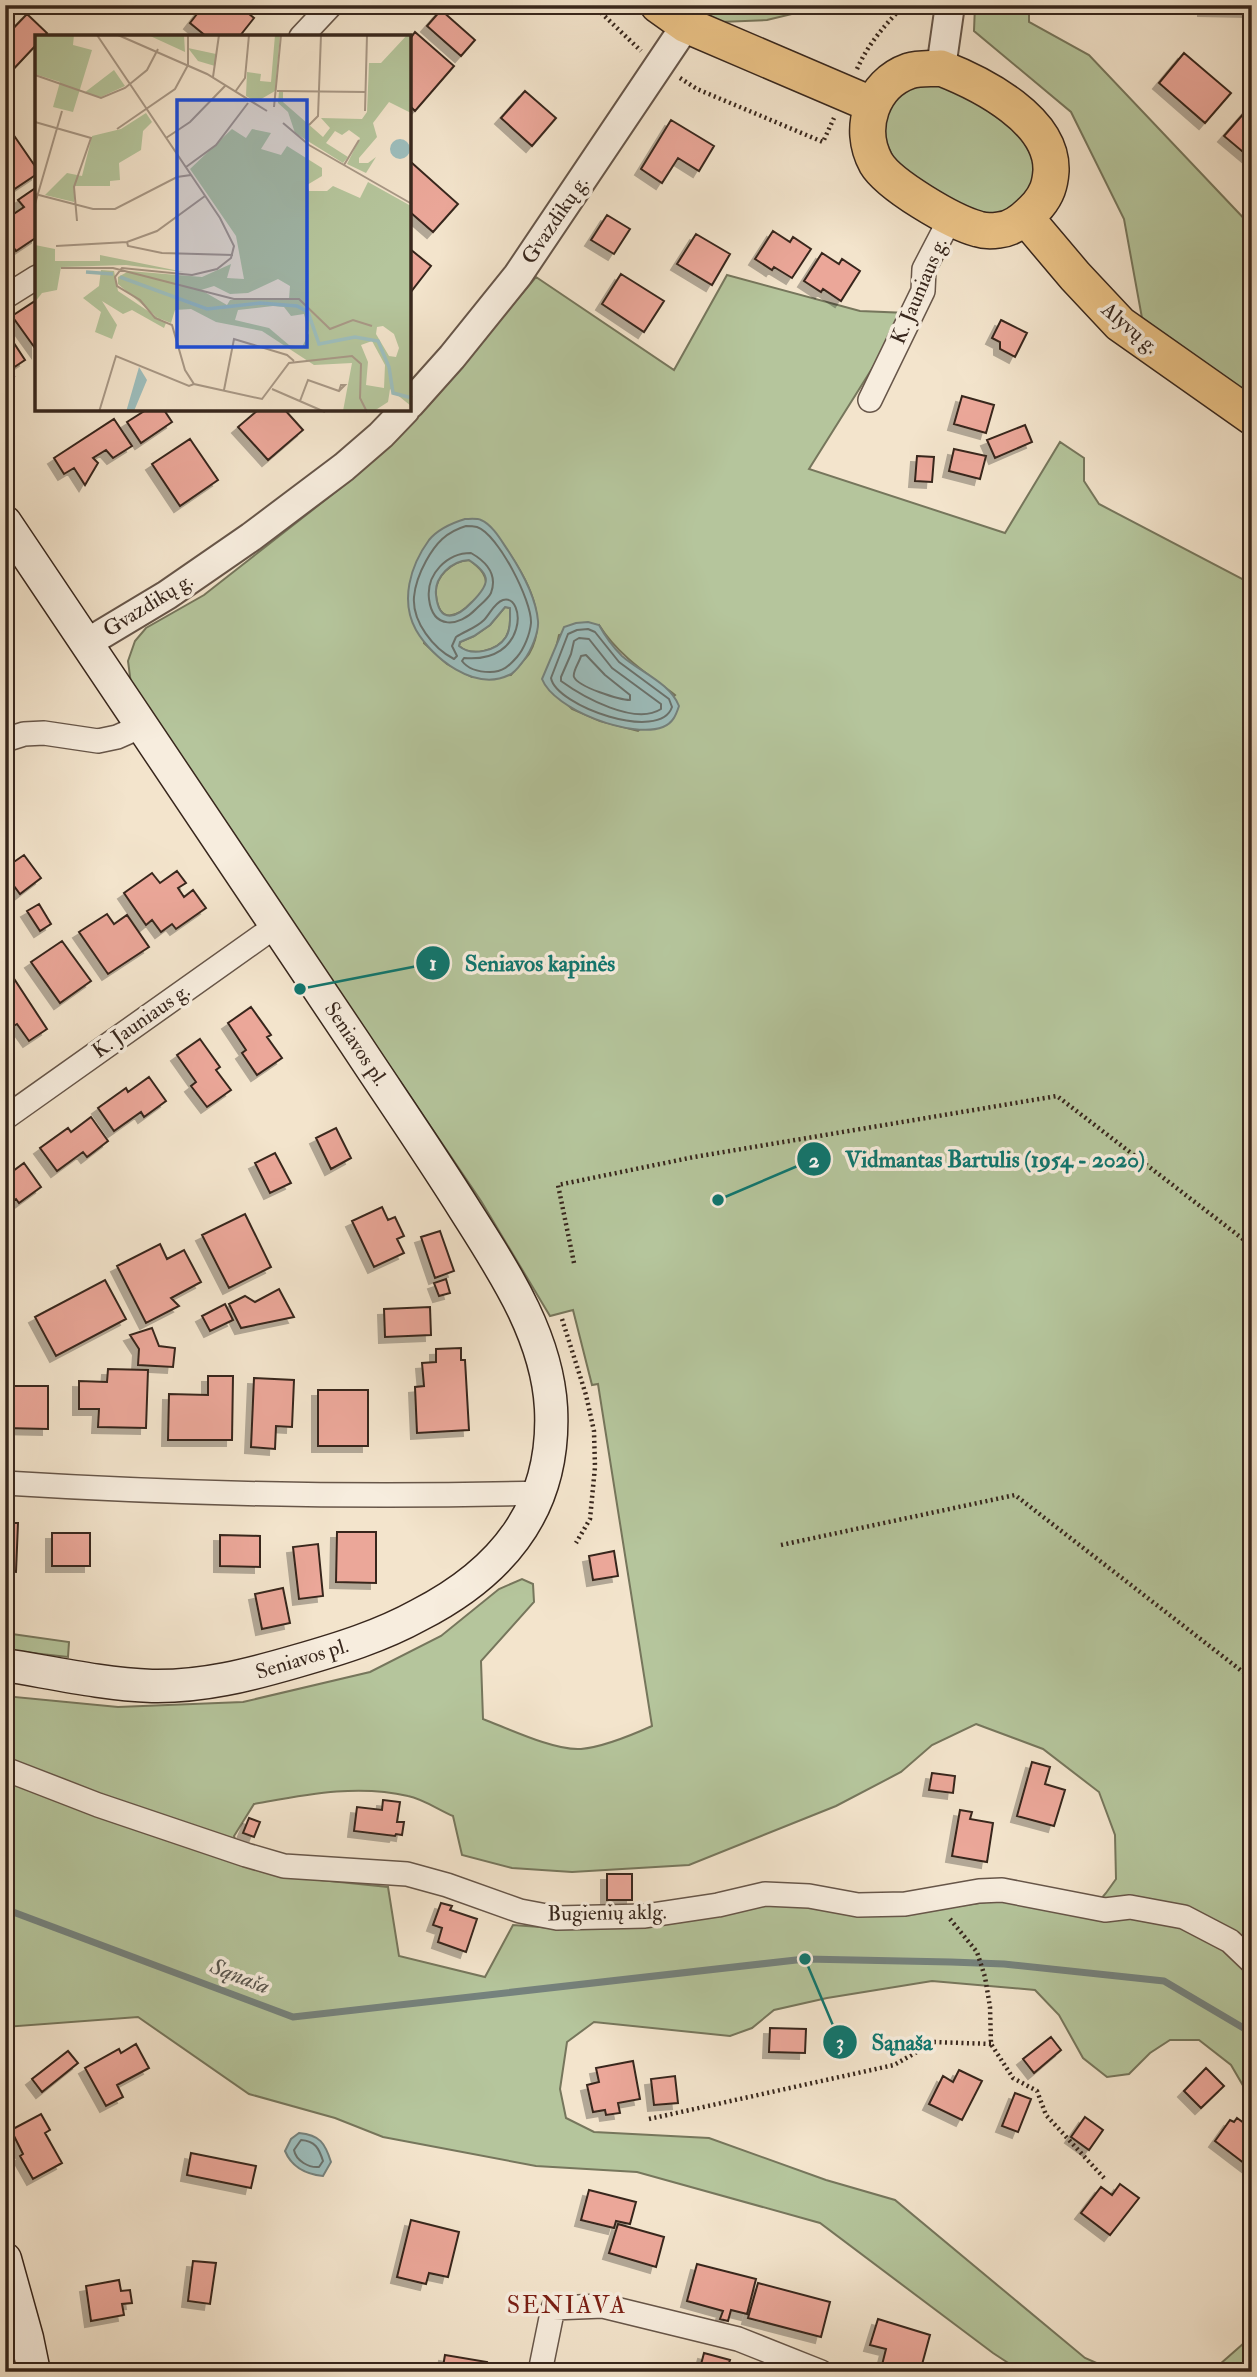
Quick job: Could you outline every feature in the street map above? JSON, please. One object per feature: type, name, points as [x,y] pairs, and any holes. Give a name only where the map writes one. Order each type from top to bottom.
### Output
[{"type":"main road","points":[[658,5],[686,25],[873,105]]},
{"type":"main road","points":[[941,68],[970,79],[1026,117],[1039,131],[1050,154],[1047,193],[1026,218],[1003,230],[980,230],[950,219],[892,180],[877,164],[867,139],[868,120],[881,89],[891,80],[911,70],[941,68]]},
{"type":"main road","name":"Alyvų g.","points":[[1026,218],[1120,324],[1252,417]]},
{"type":"main road","name":"Seniavos pl.","points":[[5,522],[421,1140],[500,1264],[522,1306],[538,1348],[551,1407],[550,1443],[540,1493],[525,1526],[500,1558],[467,1587],[386,1633],[245,1676],[197,1685],[151,1686],[5,1665]]},
{"type":"main road","points":[[5,2259],[27,2338],[33,2372]]},
{"type":"street","points":[[303,35],[331,5]]},
{"type":"street","points":[[941,68],[950,5]]},
{"type":"street","name":"Gvazdikų g.","points":[[411,403],[518,275],[686,25]]},
{"type":"street","name":"K. Jauniaus g.","points":[[870,400],[923,291],[924,269],[950,219]]},
{"type":"street","points":[[5,297],[35,278]]},
{"type":"street","name":"Gvazdikų g.","points":[[87,643],[167,595],[251,537],[344,467],[382,435],[404,411]]},
{"type":"street","points":[[5,740],[24,734],[44,733],[99,741],[117,737],[142,726]]},
{"type":"street","name":"K. Jauniaus g.","points":[[5,1118],[277,925]]},
{"type":"street","points":[[5,1483],[162,1493],[416,1497],[540,1493]]},
{"type":"street","name":"Bugienių aklg.","points":[[5,1769],[98,1805],[284,1866],[407,1874],[520,1911],[557,1918],[645,1916],[718,1905],[765,1894],[809,1896],[858,1905],[905,1904],[979,1891],[1002,1890],[1105,1910],[1130,1907],[1184,1917],[1230,1941],[1252,1962]]},
{"type":"street","points":[[540,2372],[553,2308],[603,2306],[738,2339],[821,2372]]},
{"type":"path","points":[[574,1263],[558,1185],[694,1157],[1057,1096],[1252,1246]]},
{"type":"path","points":[[562,1319],[586,1395],[594,1431],[595,1467],[590,1519],[576,1543]]},
{"type":"path","points":[[781,1545],[1015,1494],[1252,1679]]},
{"type":"path","points":[[934,1899],[977,1952],[990,2007],[991,2044],[1013,2078],[1037,2091],[1046,2115],[1104,2178]]},
{"type":"path","points":[[649,2119],[894,2066],[934,2042],[991,2044]]},
{"type":"green space","points":[[694,5],[829,5],[767,20],[720,22]]},
{"type":"green space","points":[[975,5],[1029,5],[1029,22],[1089,55],[1252,227],[1252,396],[1142,318],[1124,219],[1071,112],[974,31]]},
{"type":"green space","points":[[921,82],[951,85],[1019,133],[1036,164],[1030,194],[1000,216],[971,213],[901,168],[894,160],[883,135],[883,122],[895,97]]},
{"type":"green space","points":[[727,275],[860,311],[907,313],[809,469],[1005,533],[1060,442],[1084,458],[1084,481],[1099,504],[1252,584],[1252,2101],[1231,2065],[1199,2040],[1170,2040],[1150,2053],[1129,2074],[1107,2077],[1083,2058],[1059,2015],[1035,1990],[932,1981],[827,1998],[774,2010],[752,2028],[730,2036],[594,2022],[567,2042],[560,2089],[566,2118],[594,2132],[709,2138],[826,2180],[895,2200],[1085,2358],[1117,2372],[1022,2372],[820,2223],[637,2172],[536,2166],[383,2137],[335,2118],[249,2094],[138,2017],[5,2027],[5,1696],[118,1707],[243,1702],[370,1672],[441,1636],[499,1589],[522,1579],[533,1584],[534,1602],[481,1661],[483,1719],[545,1743],[570,1749],[599,1746],[652,1726],[598,1384],[592,1385],[573,1310],[550,1316],[481,1201],[131,684],[128,661],[135,641],[146,628],[204,595],[352,479],[429,405],[536,277],[674,370]],"holes":[[[496,534],[530,591],[537,623],[535,638],[529,654],[511,675],[472,677],[447,664],[424,643],[430,540]],[[599,625],[624,655],[675,695],[638,731],[600,721],[572,709],[543,679],[559,635]],[[976,1724],[1043,1749],[1099,1792],[1115,1835],[1116,1879],[1086,1917],[1000,1900],[890,1916],[771,1900],[553,1928],[513,1925],[485,1977],[399,1956],[388,1887],[320,1880],[243,1862],[234,1836],[254,1804],[331,1792],[369,1791],[414,1797],[453,1816],[462,1855],[512,1868],[572,1872],[689,1865],[836,1806],[901,1772],[932,1745]]]},
{"type":"green space","points":[[469,560],[485,577],[484,591],[460,612],[445,614],[441,611],[436,595],[438,582],[445,571],[456,563]]},
{"type":"green space","points":[[505,607],[510,608],[510,623],[508,634],[502,642],[477,652],[459,646],[460,642],[490,625]]},
{"type":"green space","points":[[5,1633],[69,1642],[68,1657],[5,1650]]},
{"type":"green space","points":[[1252,2336],[1252,2372],[1211,2372]]},
{"type":"water","points":[[465,519],[479,519],[493,530],[523,576],[537,612],[537,630],[527,656],[513,673],[496,679],[469,676],[443,661],[423,641],[411,619],[409,584],[422,550],[433,536]],"holes":[[[469,560],[482,570],[485,585],[466,608],[455,615],[445,615],[438,605],[438,582],[450,567]],[[505,607],[510,608],[510,623],[508,634],[502,642],[491,649],[477,652],[459,646],[460,642],[490,625]]]},
{"type":"water","points":[[588,622],[599,625],[622,656],[662,684],[675,698],[679,706],[669,723],[649,730],[614,725],[577,711],[549,690],[542,679],[564,627]]},
{"type":"water","points":[[299,2133],[321,2141],[331,2162],[323,2176],[300,2169],[288,2157],[285,2151],[291,2139]]},
{"type":"building","points":[[204,5],[238,5],[254,18],[241,35],[205,35],[190,23]]},
{"type":"building","points":[[1204,5],[1252,5],[1252,11],[1204,10]]},
{"type":"building","points":[[441,10],[475,40],[461,56],[427,26]]},
{"type":"building","points":[[27,14],[47,33],[35,35],[35,46],[7,76],[5,37]]},
{"type":"building","points":[[415,32],[454,66],[415,111],[411,107],[411,38]]},
{"type":"building","points":[[1184,53],[1231,93],[1205,123],[1159,83]]},
{"type":"building","points":[[525,91],[556,118],[532,146],[501,118]]},
{"type":"building","points":[[1252,104],[1252,154],[1249,157],[1224,136]]},
{"type":"building","points":[[671,120],[714,146],[699,171],[678,158],[662,183],[641,169]]},
{"type":"building","points":[[15,137],[35,166],[35,175],[7,194],[5,191],[5,144]]},
{"type":"building","points":[[411,164],[458,204],[433,232],[411,213]]},
{"type":"building","points":[[35,188],[35,238],[16,251],[5,235],[5,211],[8,209],[12,215],[24,207],[18,200]]},
{"type":"building","points":[[607,215],[630,229],[614,254],[591,240]]},
{"type":"building","points":[[773,231],[790,242],[793,237],[811,249],[792,278],[755,259]]},
{"type":"building","points":[[696,234],[730,254],[712,285],[677,264]]},
{"type":"building","points":[[411,250],[431,266],[411,292]]},
{"type":"building","points":[[822,253],[839,264],[842,259],[860,271],[841,301],[804,281]]},
{"type":"building","points":[[621,274],[664,301],[644,332],[602,304]]},
{"type":"building","points":[[35,301],[35,348],[12,316]]},
{"type":"building","points":[[1001,320],[1027,333],[1015,357],[1000,349],[1000,342],[992,338]]},
{"type":"building","points":[[8,334],[25,360],[10,370],[14,376],[5,382],[5,335]]},
{"type":"building","points":[[962,396],[994,405],[986,433],[954,424]]},
{"type":"building","points":[[144,411],[165,411],[172,422],[141,443],[127,422]]},
{"type":"building","points":[[257,411],[286,411],[303,430],[268,460],[238,427]]},
{"type":"building","points":[[114,419],[132,446],[113,458],[106,450],[93,458],[98,463],[85,485],[74,468],[64,474],[54,458]]},
{"type":"building","points":[[1025,425],[1032,442],[995,458],[987,440]]},
{"type":"building","points":[[190,439],[218,480],[180,506],[152,464]]},
{"type":"building","points":[[954,449],[986,456],[980,479],[949,471]]},
{"type":"building","points":[[917,456],[934,457],[932,482],[915,481]]},
{"type":"building","points":[[24,855],[41,878],[20,894],[5,874],[5,868]]},
{"type":"building","points":[[177,871],[186,883],[178,888],[184,897],[193,890],[206,908],[176,929],[172,924],[161,932],[152,920],[146,925],[124,893],[152,873],[160,883]]},
{"type":"building","points":[[39,904],[51,924],[40,931],[27,911]]},
{"type":"building","points":[[107,914],[114,924],[127,915],[149,947],[108,974],[79,932]]},
{"type":"building","points":[[62,941],[91,981],[60,1003],[31,962]]},
{"type":"building","points":[[9,971],[47,1029],[29,1041],[17,1024],[5,1031],[5,974]]},
{"type":"building","points":[[251,1007],[271,1035],[267,1037],[282,1058],[257,1075],[242,1053],[246,1050],[228,1023]]},
{"type":"building","points":[[200,1039],[220,1067],[216,1070],[231,1090],[207,1107],[191,1086],[196,1082],[177,1055]]},
{"type":"building","points":[[149,1077],[166,1101],[144,1117],[141,1112],[114,1131],[98,1108],[126,1088],[128,1092]]},
{"type":"building","points":[[91,1117],[108,1141],[87,1157],[83,1152],[57,1171],[40,1148],[68,1128],[71,1132]]},
{"type":"building","points":[[336,1128],[351,1158],[331,1169],[316,1138]]},
{"type":"building","points":[[275,1153],[291,1183],[270,1193],[255,1163]]},
{"type":"building","points":[[24,1163],[41,1187],[19,1203],[16,1199],[5,1206],[5,1177]]},
{"type":"building","points":[[382,1207],[388,1220],[395,1217],[404,1236],[397,1239],[404,1253],[374,1267],[352,1221]]},
{"type":"building","points":[[245,1214],[271,1267],[229,1288],[202,1235]]},
{"type":"building","points":[[440,1231],[454,1271],[435,1278],[421,1237]]},
{"type":"building","points":[[160,1244],[167,1259],[184,1250],[201,1282],[171,1298],[179,1306],[146,1323],[117,1266]]},
{"type":"building","points":[[446,1279],[450,1293],[439,1296],[434,1283]]},
{"type":"building","points":[[105,1280],[126,1319],[56,1356],[35,1317]]},
{"type":"building","points":[[279,1289],[294,1317],[241,1328],[229,1304],[245,1296],[255,1302]]},
{"type":"building","points":[[225,1304],[233,1320],[210,1331],[202,1316]]},
{"type":"building","points":[[430,1307],[431,1335],[385,1337],[384,1309]]},
{"type":"building","points":[[152,1328],[159,1346],[175,1348],[173,1367],[138,1365],[139,1349],[130,1335]]},
{"type":"building","points":[[461,1348],[461,1360],[465,1360],[469,1430],[417,1433],[415,1387],[424,1386],[422,1363],[436,1362],[436,1349]]},
{"type":"building","points":[[108,1369],[148,1370],[146,1428],[98,1427],[99,1409],[79,1409],[79,1381],[107,1382]]},
{"type":"building","points":[[208,1376],[233,1376],[232,1440],[168,1440],[169,1394],[208,1395]]},
{"type":"building","points":[[254,1378],[294,1380],[292,1427],[276,1426],[275,1449],[251,1447]]},
{"type":"building","points":[[5,1386],[48,1386],[48,1429],[5,1428]]},
{"type":"building","points":[[318,1390],[368,1390],[368,1446],[318,1446]]},
{"type":"building","points":[[5,1523],[18,1523],[16,1572],[5,1571]]},
{"type":"building","points":[[337,1532],[376,1532],[376,1583],[336,1582]]},
{"type":"building","points":[[52,1533],[90,1533],[90,1566],[52,1566]]},
{"type":"building","points":[[220,1535],[260,1536],[260,1567],[220,1566]]},
{"type":"building","points":[[318,1544],[323,1596],[299,1599],[293,1547]]},
{"type":"building","points":[[614,1551],[618,1576],[593,1580],[589,1556]]},
{"type":"building","points":[[5,1586],[12,1586],[10,1619],[5,1618]]},
{"type":"building","points":[[283,1588],[290,1623],[262,1629],[255,1594]]},
{"type":"building","points":[[1032,1762],[1050,1767],[1045,1784],[1065,1790],[1054,1826],[1017,1816]]},
{"type":"building","points":[[932,1773],[955,1776],[953,1793],[929,1790]]},
{"type":"building","points":[[383,1800],[400,1802],[397,1822],[404,1822],[402,1835],[354,1831],[357,1807],[382,1810]]},
{"type":"building","points":[[960,1810],[972,1812],[970,1819],[993,1823],[987,1862],[952,1856]]},
{"type":"building","points":[[249,1818],[260,1822],[254,1837],[243,1833]]},
{"type":"building","points":[[607,1874],[632,1874],[632,1900],[607,1900]]},
{"type":"building","points":[[441,1903],[452,1906],[450,1910],[477,1919],[466,1952],[438,1942],[442,1928],[433,1925]]},
{"type":"building","points":[[770,2028],[806,2029],[805,2053],[769,2052]]},
{"type":"building","points":[[1051,2037],[1061,2050],[1034,2073],[1023,2059]]},
{"type":"building","points":[[136,2044],[149,2068],[117,2085],[123,2097],[106,2106],[85,2068],[119,2049],[121,2053]]},
{"type":"building","points":[[68,2051],[78,2063],[42,2092],[32,2079]]},
{"type":"building","points":[[633,2061],[640,2099],[618,2103],[620,2113],[606,2115],[605,2110],[593,2112],[587,2085],[599,2082],[596,2068]]},
{"type":"building","points":[[1206,2068],[1224,2086],[1201,2108],[1184,2091]]},
{"type":"building","points":[[959,2070],[982,2081],[962,2120],[929,2104],[943,2076],[953,2082]]},
{"type":"building","points":[[675,2076],[678,2103],[654,2105],[651,2079]]},
{"type":"building","points":[[1015,2093],[1031,2099],[1018,2132],[1002,2126]]},
{"type":"building","points":[[41,2114],[50,2130],[45,2133],[62,2163],[33,2179],[20,2156],[23,2154],[11,2130]]},
{"type":"building","points":[[1085,2117],[1103,2130],[1089,2150],[1071,2137]]},
{"type":"building","points":[[1237,2118],[1248,2126],[1245,2131],[1252,2136],[1252,2164],[1249,2167],[1215,2141],[1230,2120],[1234,2122]]},
{"type":"building","points":[[191,2153],[256,2166],[251,2188],[187,2175]]},
{"type":"building","points":[[1120,2184],[1139,2198],[1110,2235],[1081,2213],[1101,2187],[1112,2195]]},
{"type":"building","points":[[589,2190],[636,2202],[630,2224],[616,2221],[614,2228],[581,2220]]},
{"type":"building","points":[[411,2220],[459,2232],[448,2277],[429,2273],[426,2284],[397,2277]]},
{"type":"building","points":[[618,2224],[664,2237],[656,2267],[609,2253]]},
{"type":"building","points":[[193,2261],[216,2263],[210,2304],[188,2301]]},
{"type":"building","points":[[697,2264],[756,2279],[747,2314],[731,2310],[728,2321],[720,2319],[723,2311],[687,2301]]},
{"type":"building","points":[[119,2280],[121,2291],[130,2290],[132,2303],[122,2304],[124,2315],[91,2321],[86,2286]]},
{"type":"building","points":[[758,2283],[830,2302],[821,2337],[748,2318]]},
{"type":"building","points":[[878,2319],[930,2335],[920,2372],[903,2372],[882,2365],[886,2349],[870,2345]]},
{"type":"building","points":[[704,2353],[730,2360],[726,2372],[699,2372]]},
{"type":"building","points":[[445,2355],[487,2362],[485,2372],[442,2372]]},
{"type":"waterway","name":"Sąnaša","points":[[5,1909],[293,2017],[805,1959],[1004,1964],[1164,1981],[1252,2033]]},
{"type":"place","name":"Seniavos kapinės","points":[[300,989]]},
{"type":"place","name":"Vidmantas Bartulis (1954 - 2020)","points":[[718,1200]]},
{"type":"place","name":"Sąnaša","points":[[805,1959]]},
{"type":"district","name":"SENIAVA","points":[[567,2305]]}]
